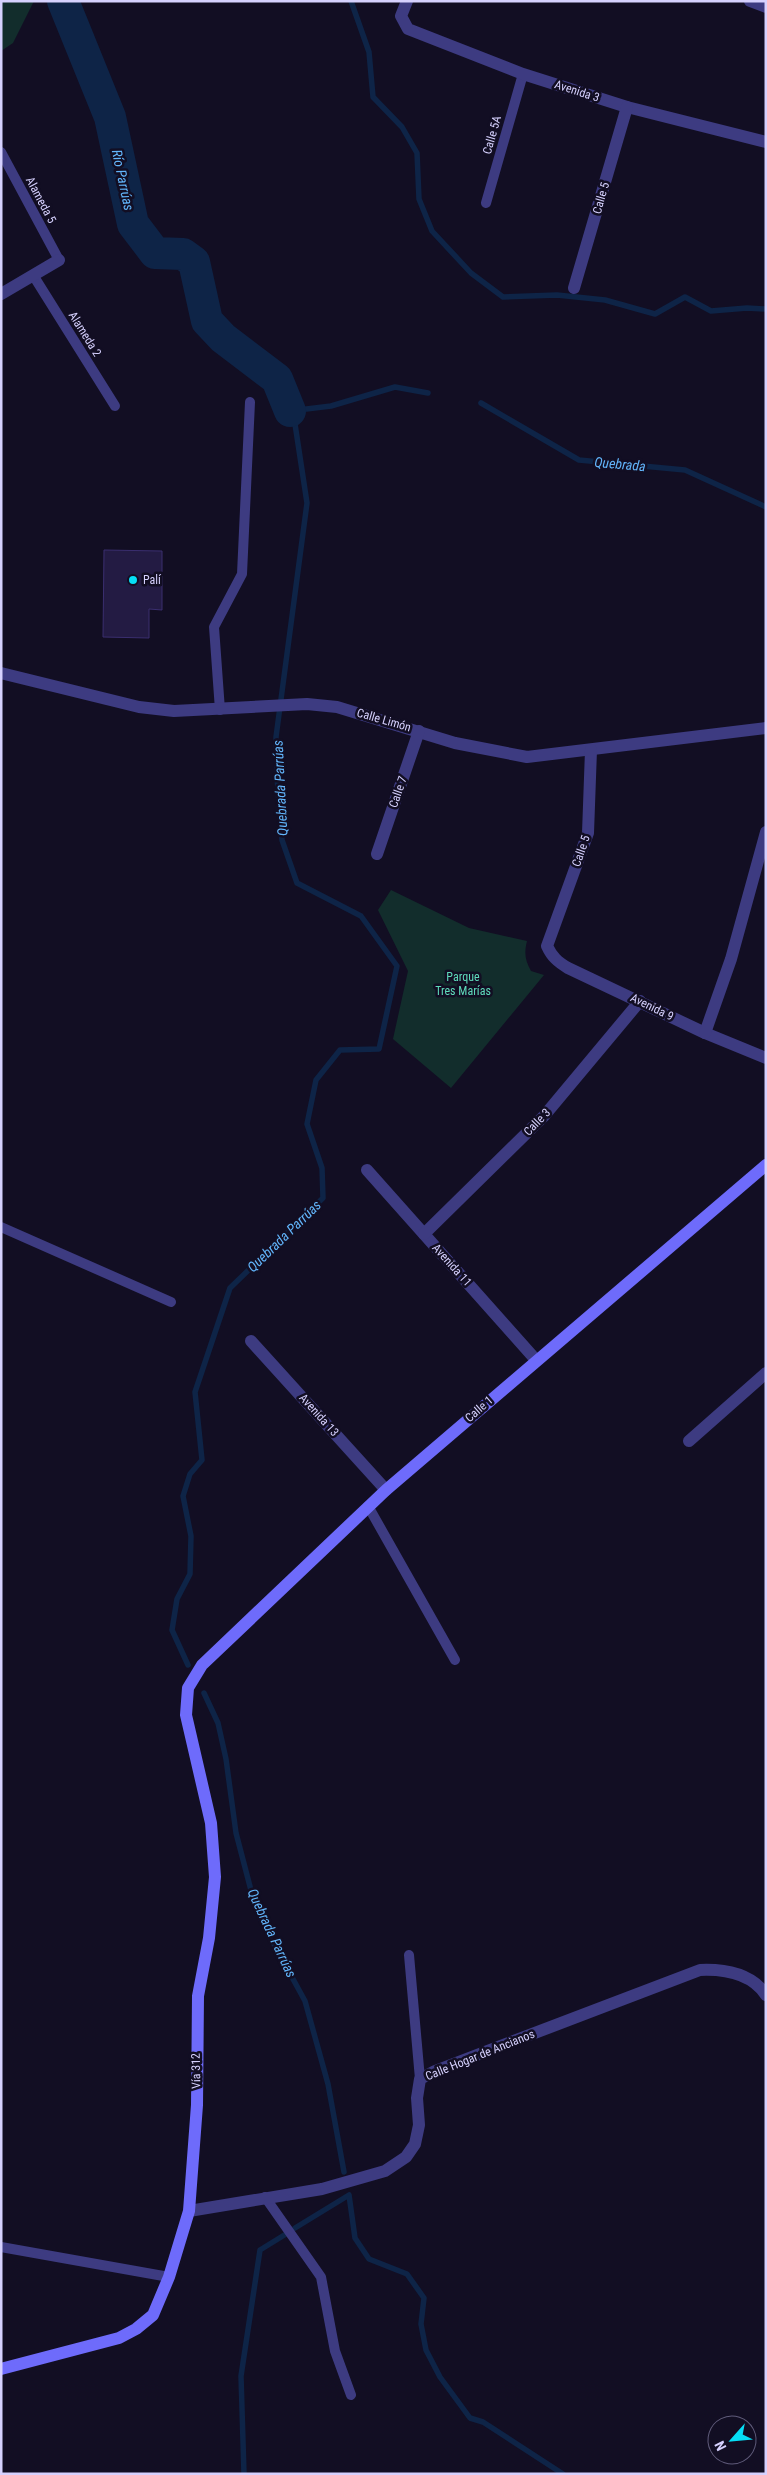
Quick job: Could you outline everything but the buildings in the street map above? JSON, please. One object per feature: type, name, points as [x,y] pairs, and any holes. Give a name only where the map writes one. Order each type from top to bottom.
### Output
[{"type":"street","name":"Avenida 3","points":[[407,1],[401,16],[408,29],[523,74],[628,107],[766,142]]},
{"type":"street","points":[[750,1],[766,7]]},
{"type":"street","name":"Calle 5","points":[[574,288],[628,107]]},
{"type":"street","points":[[1,294],[59,260]]},
{"type":"street","name":"Calle Limón","points":[[1,673],[139,707],[174,711],[307,704],[337,707],[420,730],[455,743],[527,757],[670,738],[766,728]]},
{"type":"street","name":"Calle 7","points":[[377,854],[420,730]]},
{"type":"street","name":"Calle 5","points":[[547,946],[588,833],[591,750]]},
{"type":"street","points":[[704,1033],[731,960],[766,832]]},
{"type":"street","name":"Avenida 9","points":[[547,946],[556,961],[568,968],[704,1033],[766,1058]]},
{"type":"street","name":"Calle 3","points":[[424,1234],[544,1116],[640,1001]]},
{"type":"street","name":"Calle 1","points":[[202,1664],[386,1490],[766,1165]]},
{"type":"street","name":"Avenida 11","points":[[367,1170],[536,1360]]},
{"type":"street","name":"Avenida 13","points":[[252,1341],[386,1490]]},
{"type":"street","points":[[689,1441],[766,1374]]},
{"type":"street","name":"Vía 312","points":[[1,2369],[119,2338],[136,2330],[153,2315],[169,2277],[190,2211],[197,2105],[198,1996],[209,1938],[215,1877],[211,1823],[186,1715],[188,1688],[202,1664]]},
{"type":"street","name":"Calle Hogar de Ancianos","points":[[190,2211],[322,2189],[385,2171],[406,2157],[415,2144],[417,2134],[417,2098],[420,2079],[435,2071],[700,1970],[722,1969],[744,1976],[762,1989],[766,1995]]},
{"type":"lane","name":"Calle 5A","points":[[486,203],[523,74]]},
{"type":"lane","name":"Alameda 5","points":[[1,152],[59,260]]},
{"type":"lane","name":"Alameda 2","points":[[33,275],[115,406]]},
{"type":"lane","points":[[220,710],[214,627],[242,574],[250,402]]},
{"type":"lane","points":[[1,1227],[171,1302]]},
{"type":"lane","points":[[368,1506],[455,1660]]},
{"type":"lane","points":[[409,1955],[420,2079]]},
{"type":"lane","points":[[265,2197],[321,2277],[335,2351],[351,2395]]},
{"type":"lane","points":[[1,2247],[169,2277]]},
{"type":"green space","points":[[1,1],[34,1],[13,43],[1,51]]},
{"type":"green space","name":"Parque Tres Marías","points":[[391,890],[469,928],[527,941],[526,960],[531,971],[544,975],[451,1088],[393,1039],[408,971],[378,910]]},
{"type":"waterway","name":"Río Parrúas","points":[[63,1],[110,117],[133,224],[155,253],[183,254],[194,262],[207,321],[223,338],[277,379],[290,411]]},
{"type":"waterway","points":[[351,1],[369,52],[373,97],[402,127],[417,153],[419,199],[432,231],[471,273],[503,297],[557,295],[605,300],[655,314],[685,297],[711,311],[747,308],[766,309]]},
{"type":"waterway","name":"Quebrada Parrúas","points":[[188,1665],[172,1630],[177,1599],[190,1574],[191,1536],[183,1496],[190,1474],[202,1460],[195,1392],[230,1288],[323,1198],[322,1168],[307,1124],[316,1080],[340,1050],[379,1049],[397,966],[361,916],[297,883],[282,840],[276,737],[307,503],[295,424],[290,411],[331,406],[395,387],[428,393]]},
{"type":"waterway","name":"Quebrada","points":[[481,403],[579,460],[685,470],[766,507]]},
{"type":"waterway","name":"Quebrada Parrúas","points":[[204,1693],[218,1723],[226,1759],[236,1833],[253,1898],[263,1924],[305,2001],[328,2084],[344,2172]]},
{"type":"waterway","name":"Quebrada Parrúas","points":[[295,2228],[349,2195],[355,2238],[369,2259],[407,2274],[424,2298],[421,2324],[426,2350],[440,2377],[470,2418],[483,2422],[563,2474]]},
{"type":"waterway","points":[[244,2474],[241,2376],[260,2250],[286,2234]]},
{"type":"place","name":"Palí","points":[[133,580]]}]
